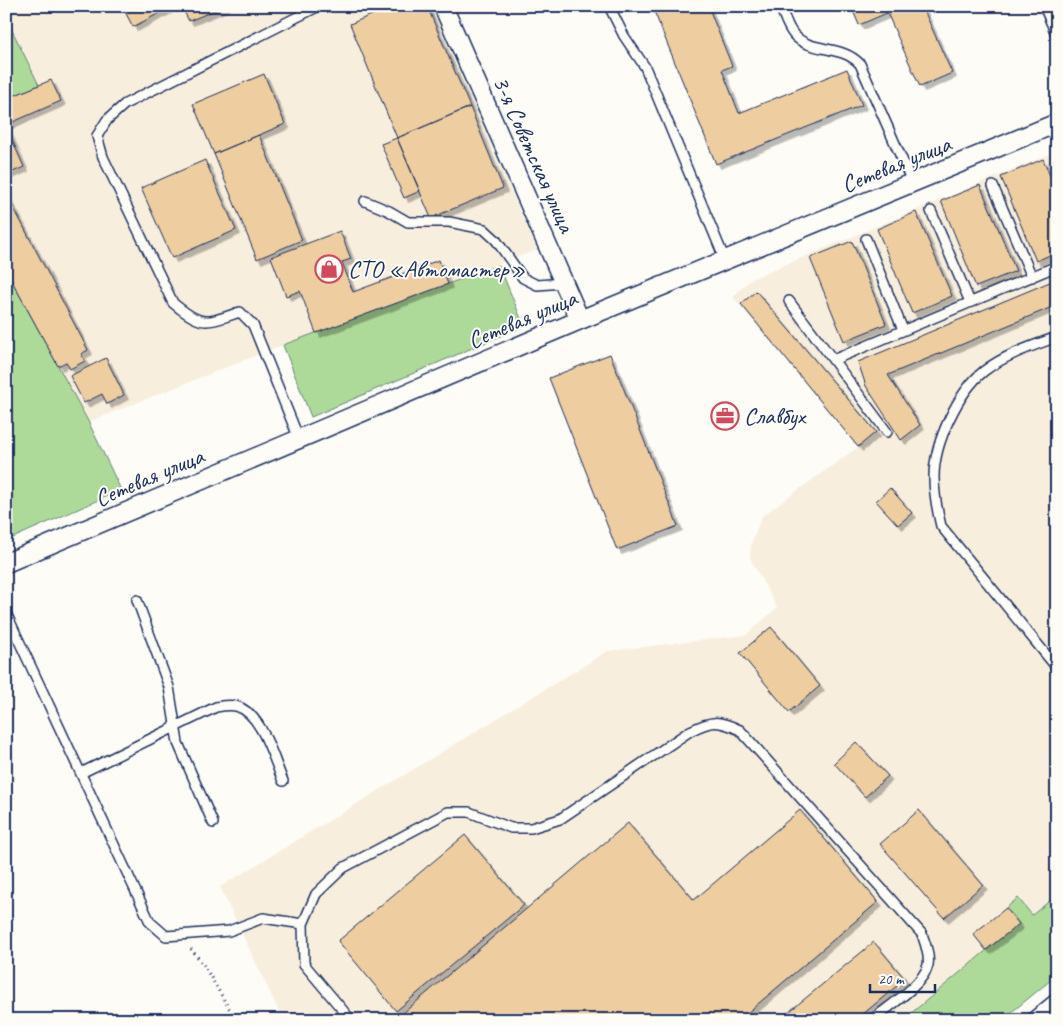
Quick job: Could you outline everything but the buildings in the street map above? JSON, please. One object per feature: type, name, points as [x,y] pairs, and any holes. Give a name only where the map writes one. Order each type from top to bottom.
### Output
[{"type":"street","name":"3-я Советская улица","points":[[443,6],[580,320]]},
{"type":"street","name":"Сетевая улица","points":[[6,563],[580,320],[1057,122]]},
{"type":"street","points":[[1036,1020],[1057,1003]]},
{"type":"lane","points":[[299,439],[253,325],[240,312],[209,322],[192,319],[173,304],[103,157],[97,136],[107,120],[125,104],[319,6]]},
{"type":"lane","points":[[610,6],[624,36],[646,67],[725,260]]},
{"type":"lane","points":[[780,6],[792,33],[800,41],[852,56],[860,64],[912,182]]},
{"type":"lane","points":[[1044,6],[1057,36]]},
{"type":"lane","points":[[993,186],[1032,277]]},
{"type":"lane","points":[[364,201],[389,210],[408,222],[449,222],[484,229],[496,240],[523,278],[537,285],[564,283]]},
{"type":"lane","points":[[931,211],[970,302]]},
{"type":"lane","points":[[866,239],[903,330]]},
{"type":"lane","points":[[833,360],[1057,266]]},
{"type":"lane","points":[[789,300],[887,432]]},
{"type":"lane","points":[[1057,337],[1013,354],[984,371],[960,396],[942,436],[934,475],[935,502],[941,526],[1057,668]]},
{"type":"lane","points":[[137,600],[169,687],[178,743],[213,823]]},
{"type":"lane","points":[[6,613],[150,922],[166,936],[229,931],[263,918],[303,924]]},
{"type":"lane","points":[[81,773],[216,707],[235,706],[249,712],[258,722],[282,781]]},
{"type":"lane","points":[[351,1020],[304,964],[303,924],[316,894],[343,868],[448,812],[469,812],[511,828],[531,828],[560,819],[690,731],[713,721],[724,722],[740,730],[922,934],[927,948],[928,964],[923,977],[872,1020]]},
{"type":"path","points":[[180,935],[203,964],[236,1020]]},
{"type":"shaded area","points":[[6,6],[430,6],[537,250],[283,345],[88,422],[6,270],[6,99],[39,85],[6,18]]},
{"type":"shaded area","points":[[1057,151],[1057,895],[1032,915],[1018,898],[1006,908],[1019,924],[903,1020],[283,1020],[220,887],[608,651],[746,635],[777,608],[750,558],[751,544],[762,516],[858,447],[733,297],[751,279]]},
{"type":"green space","points":[[6,18],[39,85],[6,99]]},
{"type":"green space","points":[[499,265],[524,326],[311,417],[283,345]]},
{"type":"green space","points":[[6,270],[89,423],[121,490],[6,541]]},
{"type":"green space","points":[[1057,895],[1057,975],[1002,1020],[903,1020],[1018,924],[1006,908],[1018,898],[1032,915]]},
{"type":"place","name":"СТО «Автомастер»","points":[[329,269]]},
{"type":"place","name":"Славбух","points":[[725,416]]}]
